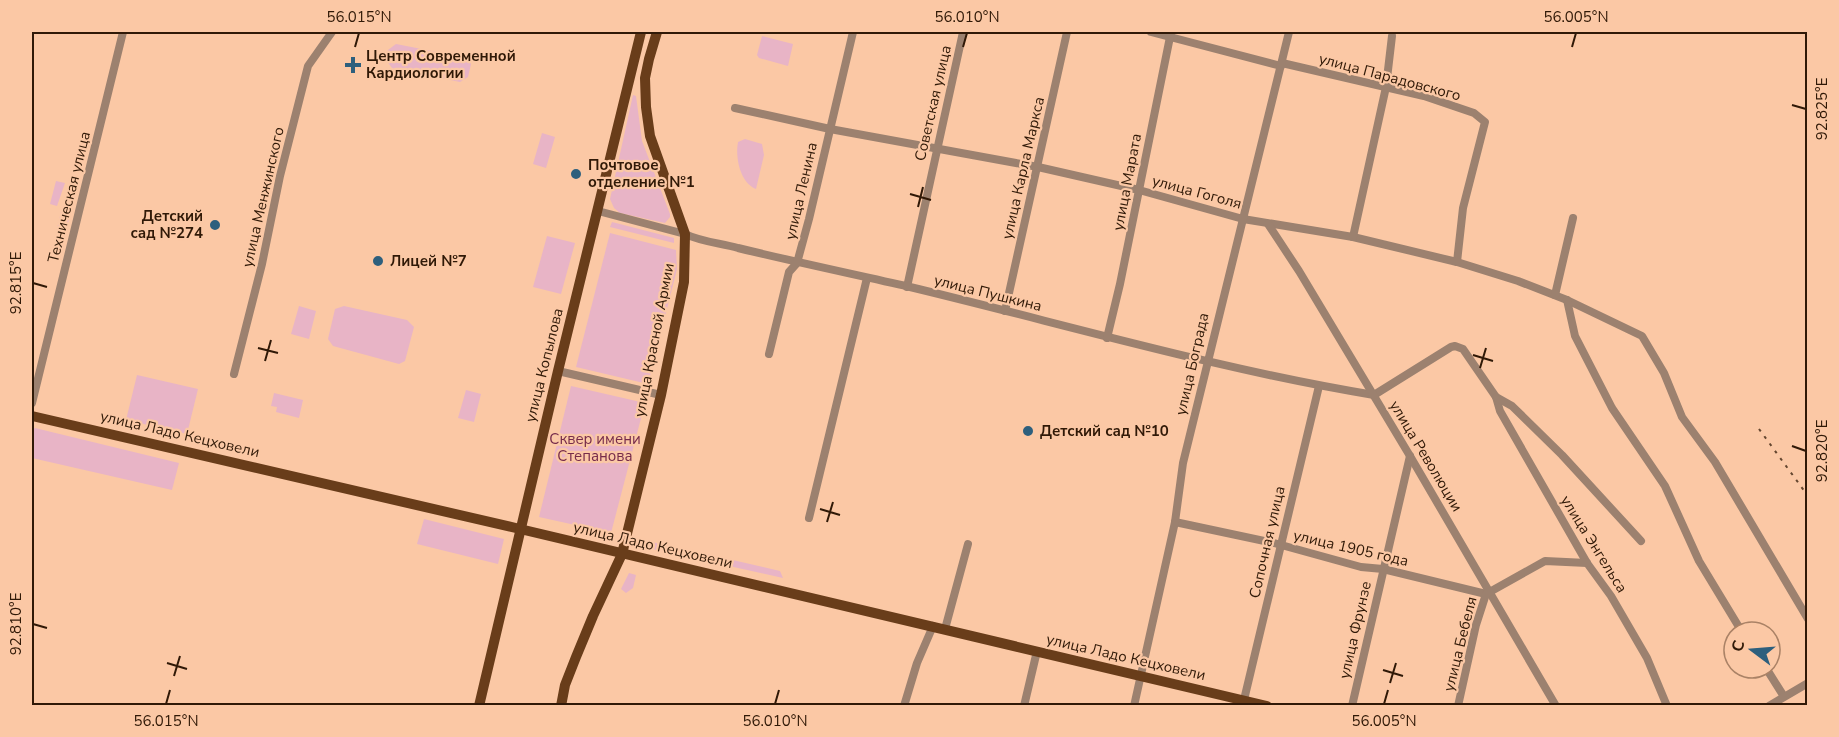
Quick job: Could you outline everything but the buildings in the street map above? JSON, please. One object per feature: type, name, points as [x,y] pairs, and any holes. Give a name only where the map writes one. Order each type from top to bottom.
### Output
[{"type":"main road","name":"улица Копылова","points":[[479,705],[641,32]]},
{"type":"main road","name":"улица Красной Армии","points":[[561,705],[565,685],[592,616],[622,554],[661,395],[684,282],[685,234],[650,136],[646,107],[645,78],[657,32]]},
{"type":"main road","name":"улица Ладо Кецховели","points":[[32,416],[1140,675],[1243,703],[1267,705]]},
{"type":"street","name":"Техническая улица","points":[[32,403],[123,32]]},
{"type":"street","name":"улица Менжинского","points":[[234,374],[308,66],[332,32]]},
{"type":"street","name":"улица Ленина","points":[[770,354],[789,272],[798,263],[853,32]]},
{"type":"street","name":"Советская улица","points":[[907,286],[963,32]]},
{"type":"street","name":"улица Карла Маркса","points":[[1005,311],[1067,32]]},
{"type":"street","name":"улица Парадовского","points":[[1151,32],[1171,34],[1282,65],[1424,96],[1474,113],[1485,122],[1485,126],[1462,208],[1457,262]]},
{"type":"street","name":"улица Бограда","points":[[1134,705],[1175,522],[1183,463],[1289,32]]},
{"type":"street","name":"улица Марата","points":[[1107,338],[1171,34]]},
{"type":"street","points":[[1353,237],[1386,87],[1392,36]]},
{"type":"street","name":"улица Гоголя","points":[[735,108],[830,129],[1038,167],[1139,190],[1243,219],[1353,237],[1457,262],[1567,300],[1642,336],[1664,374],[1682,417],[1715,462],[1808,619]]},
{"type":"street","name":"улица Пушкина","points":[[598,211],[696,239],[907,286],[1207,362],[1319,386],[1374,395]]},
{"type":"street","points":[[1555,295],[1573,219]]},
{"type":"street","name":"улица Революции","points":[[1268,224],[1374,395],[1556,705]]},
{"type":"street","points":[[809,518],[867,278]]},
{"type":"street","points":[[1567,300],[1575,336],[1612,408],[1665,486],[1699,561],[1735,620]]},
{"type":"street","name":"улица Энгельса","points":[[1374,395],[1451,347],[1463,349],[1496,397],[1500,411],[1587,563],[1611,596],[1647,658],[1667,705]]},
{"type":"street","points":[[558,371],[661,395]]},
{"type":"street","name":"Сопочная улица","points":[[1243,703],[1319,386]]},
{"type":"street","name":"улица Энгельса","points":[[1496,397],[1512,406],[1562,455],[1641,541]]},
{"type":"street","name":"улица Фрунзе","points":[[1352,705],[1410,456]]},
{"type":"street","name":"улица 1905 года","points":[[1175,522],[1361,567],[1383,569],[1488,592]]},
{"type":"street","points":[[945,629],[968,544]]},
{"type":"street","points":[[1488,592],[1545,561],[1587,563]]},
{"type":"street","name":"улица Бебеля","points":[[1458,705],[1476,625],[1488,592]]},
{"type":"street","points":[[904,705],[917,663],[933,626]]},
{"type":"street","points":[[1024,705],[1037,651]]},
{"type":"street","points":[[1774,680],[1784,695]]},
{"type":"street","points":[[1768,705],[1808,683]]},
{"type":"green space","points":[[762,36],[793,44],[788,66],[759,58],[757,55]]},
{"type":"green space","points":[[396,44],[468,58],[471,64],[468,77],[460,82],[392,68],[386,60],[388,50]]},
{"type":"green space","points":[[633,95],[636,96],[642,141],[670,214],[665,223],[620,213],[614,208],[610,199]]},
{"type":"green space","points":[[542,133],[555,137],[546,168],[533,164]]},
{"type":"green space","points":[[745,139],[762,144],[764,155],[756,189],[742,175],[738,162],[738,142]]},
{"type":"green space","points":[[56,181],[65,183],[57,206],[50,204]]},
{"type":"green space","points":[[65,209],[71,211],[65,235],[56,233],[61,212],[64,213]]},
{"type":"green space","points":[[612,222],[674,238],[674,243],[610,227]]},
{"type":"green space","points":[[610,233],[676,250],[677,269],[648,384],[576,367]]},
{"type":"green space","points":[[547,236],[575,243],[561,294],[533,287]]},
{"type":"green space","points":[[299,306],[316,311],[309,339],[291,334]]},
{"type":"green space","points":[[344,306],[407,320],[414,327],[405,361],[399,364],[333,346],[328,339],[335,309]]},
{"type":"green space","points":[[137,375],[198,389],[187,434],[126,420]]},
{"type":"green space","name":"Сквер имени Степанова","points":[[571,386],[645,403],[611,533],[539,517]]},
{"type":"green space","points":[[466,390],[481,394],[474,422],[458,418]]},
{"type":"green space","points":[[274,393],[303,400],[299,418],[276,412],[277,407],[271,406]]},
{"type":"green space","points":[[35,428],[179,463],[172,490],[32,458],[32,430]]},
{"type":"green space","points":[[424,519],[504,539],[498,564],[417,544]]},
{"type":"green space","points":[[643,540],[686,550],[684,557],[641,546]]},
{"type":"green space","points":[[694,551],[780,571],[783,578],[693,558]]},
{"type":"green space","points":[[629,573],[636,575],[633,588],[626,593],[621,589]]},
{"type":"railway","points":[[1759,429],[1808,496]]},
{"type":"place","name":"Центр Современной Кардиологии","points":[[353,65]]},
{"type":"place","name":"Почтовое отделение №1","points":[[576,174]]},
{"type":"place","name":"Детский сад №274","points":[[215,225]]},
{"type":"place","name":"Лицей №7","points":[[378,261]]},
{"type":"place","name":"Детский сад №10","points":[[1028,431]]}]
